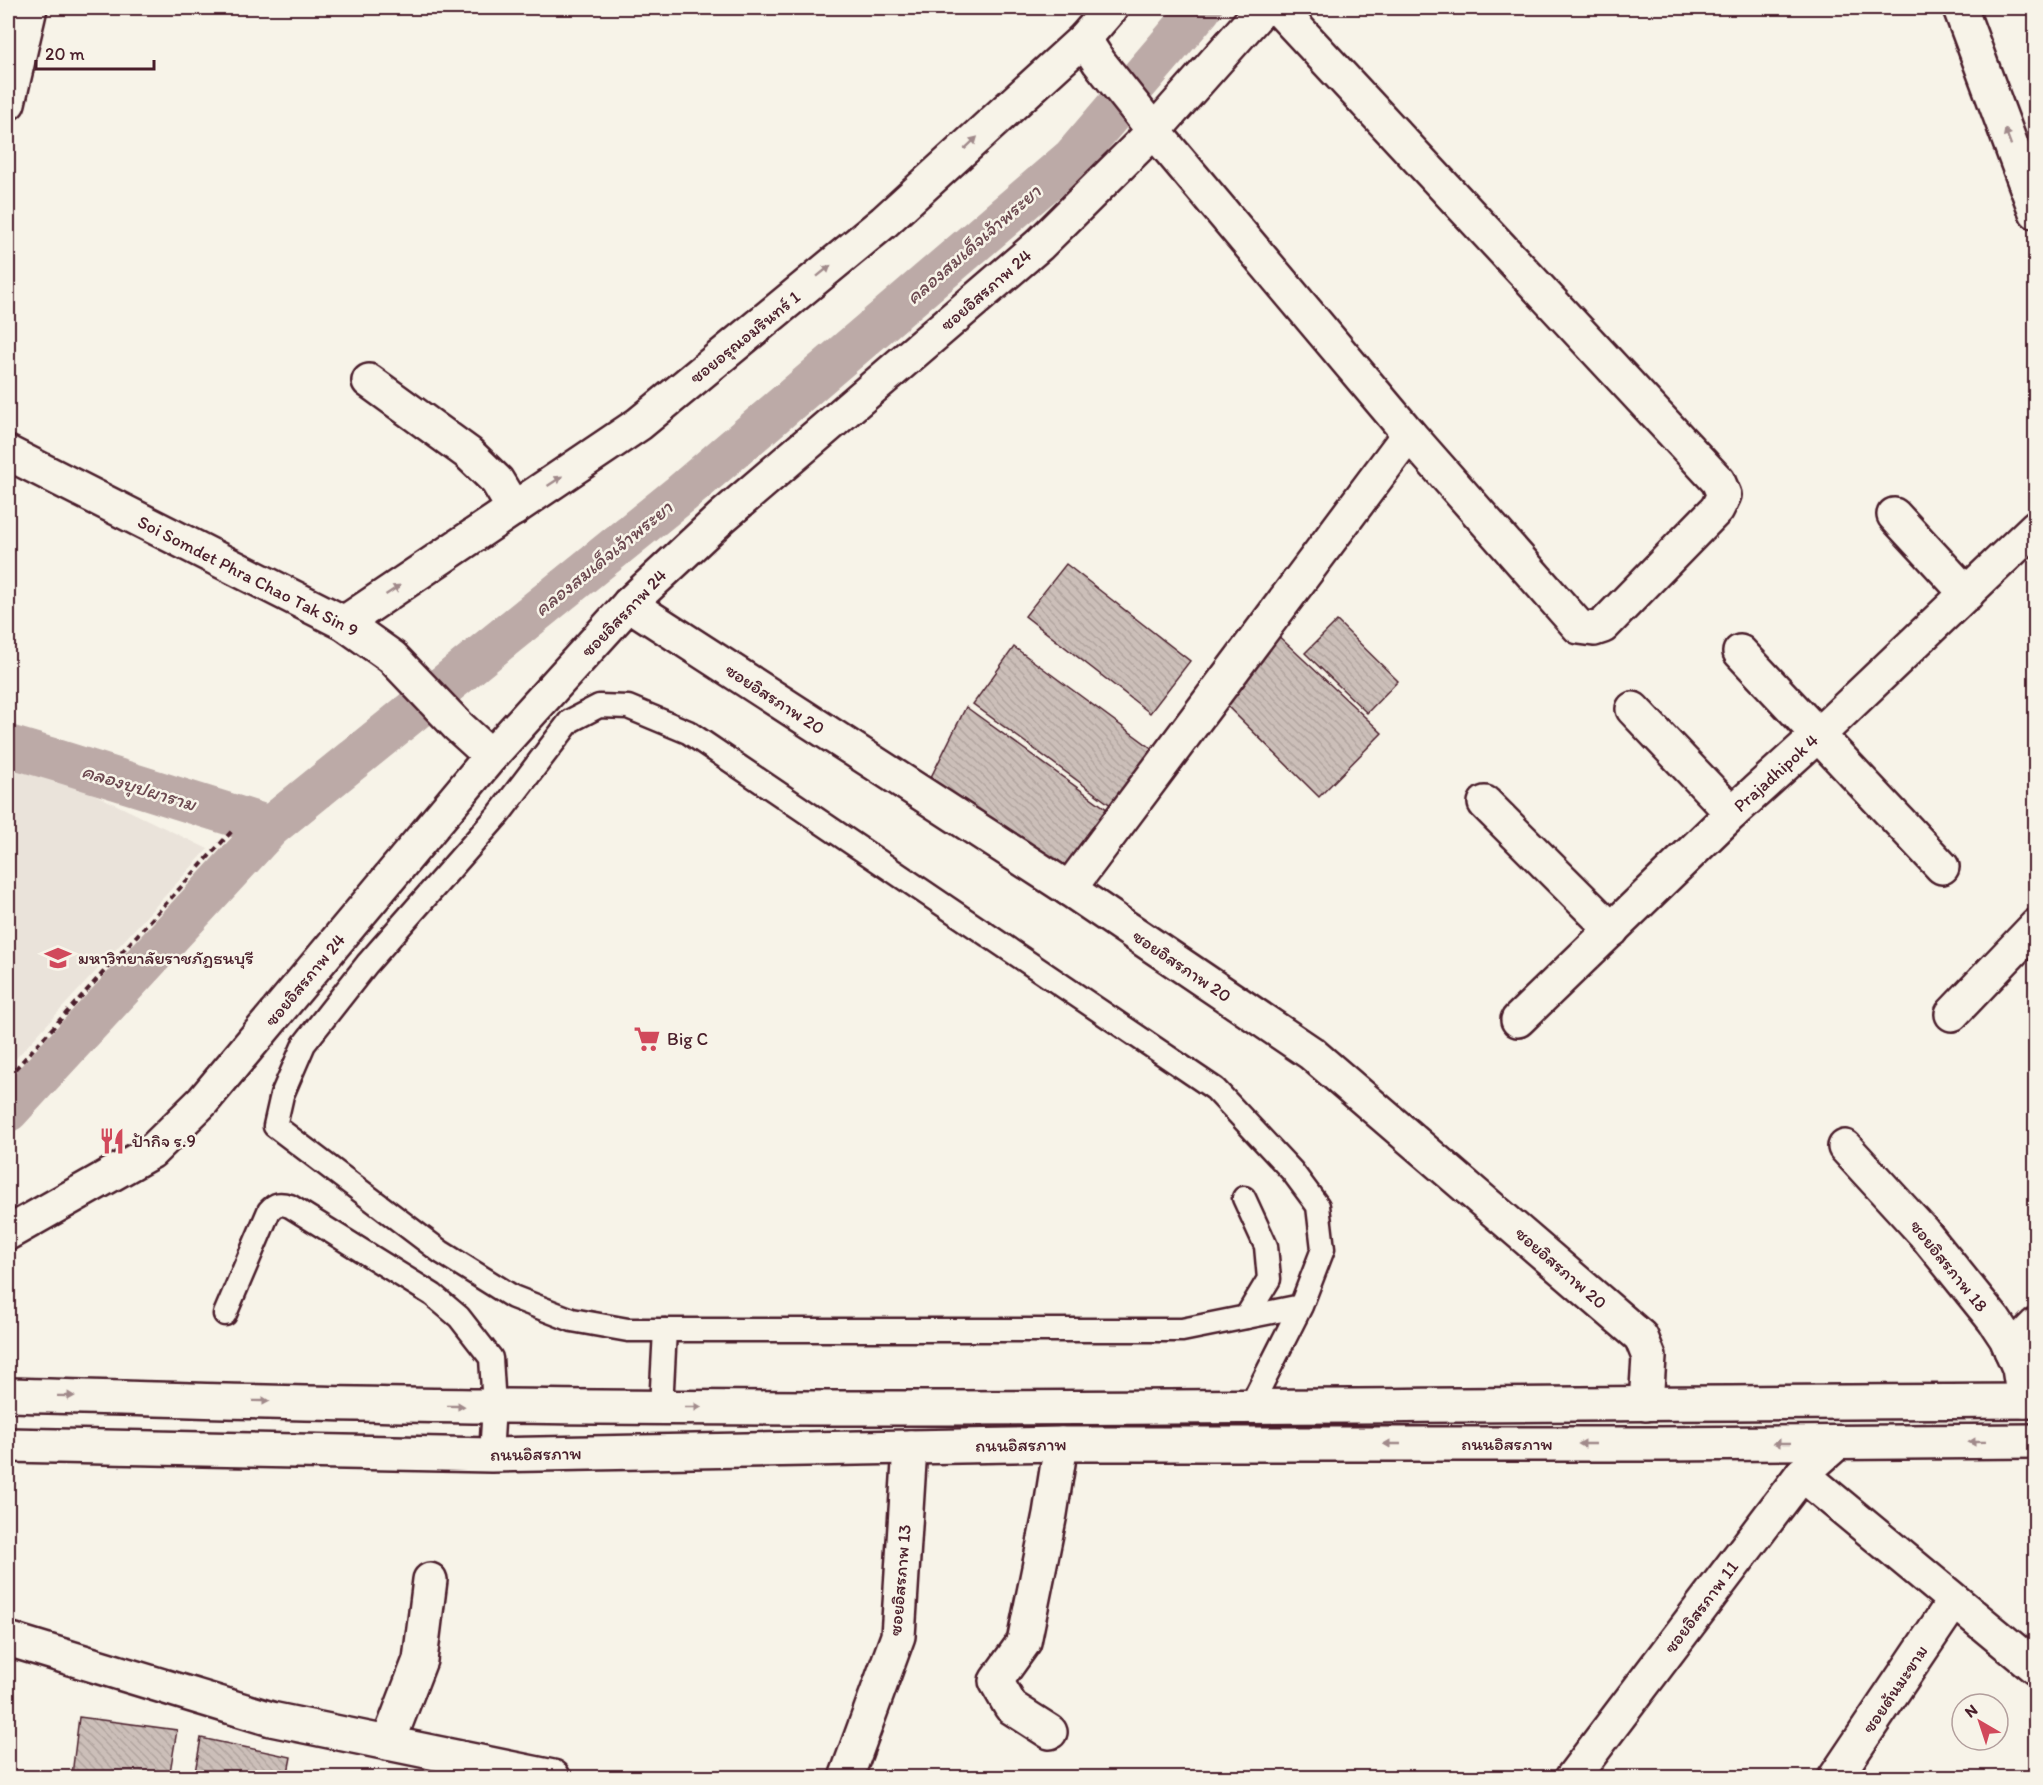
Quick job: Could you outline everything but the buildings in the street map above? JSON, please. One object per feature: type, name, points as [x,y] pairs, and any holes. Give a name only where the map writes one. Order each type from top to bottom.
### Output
[{"type":"street","points":[[8,103],[30,8]]},
{"type":"street","name":"ซอยอรุณอมรินทร์ 1","points":[[344,623],[639,424],[1091,51],[1111,8]]},
{"type":"street","name":"ซอยอิสรภาพ 24","points":[[8,1233],[151,1152],[203,1101],[491,756],[629,604],[722,517],[1039,245],[1146,120],[1263,8]]},
{"type":"street","points":[[1091,51],[1408,434],[1579,627],[1594,629],[1603,626],[1717,509],[1724,495],[1718,481],[1278,8]]},
{"type":"street","points":[[1960,8],[2036,212]]},
{"type":"street","points":[[369,381],[468,453],[497,481],[514,509]]},
{"type":"street","points":[[1069,889],[1408,434]]},
{"type":"street","name":"Soi Somdet Phra Chao Tak Sin 9","points":[[8,453],[344,623],[392,657],[458,726],[491,756]]},
{"type":"street","points":[[1894,515],[1967,594]]},
{"type":"street","name":"Prajadhipok 4","points":[[1518,1020],[1732,813],[1819,734],[2036,527]]},
{"type":"street","name":"ซอยอิสรภาพ 20","points":[[629,604],[1069,889],[1311,1053],[1641,1337],[1649,1356],[1646,1404]]},
{"type":"street","points":[[1740,652],[1942,867]]},
{"type":"street","points":[[1633,709],[1732,813]]},
{"type":"street","points":[[1485,803],[1612,930]]},
{"type":"street","points":[[1952,1014],[2036,926]]},
{"type":"street","name":"ซอยอิสรภาพ 18","points":[[1845,1148],[1923,1232],[1994,1320],[2011,1350],[2030,1401]]},
{"type":"street","points":[[2011,1350],[2036,1325]]},
{"type":"street","points":[[8,1395],[494,1406],[661,1407],[1250,1407],[2030,1401]]},
{"type":"street","name":"ถนนอิสรภาพ","points":[[8,1445],[491,1455],[1061,1444],[2036,1441]]},
{"type":"street","name":"ซอยอิสรภาพ 11","points":[[1572,1778],[1802,1474],[1837,1443]]},
{"type":"street","points":[[1050,1732],[1011,1707],[996,1681],[1024,1642],[1050,1514],[1061,1444]]},
{"type":"street","name":"ซอยอิสรภาพ 13","points":[[846,1778],[898,1636],[910,1447]]},
{"type":"street","points":[[1802,1474],[2036,1668]]},
{"type":"street","points":[[388,1743],[420,1660],[430,1580]]},
{"type":"street","name":"ซอยต้นมะขาม","points":[[1835,1778],[1954,1600]]},
{"type":"street","points":[[8,1639],[271,1719],[553,1777]]},
{"type":"lane","points":[[1250,1407],[1301,1306],[1323,1249],[1318,1206],[1292,1171],[1215,1089],[688,732],[628,707],[599,706],[570,721],[499,814],[367,964],[304,1044],[282,1095],[275,1126],[441,1252],[513,1297],[572,1320],[628,1330],[1182,1330],[1301,1306]]},
{"type":"lane","points":[[1244,1198],[1266,1246],[1269,1279],[1246,1317]]},
{"type":"lane","points":[[225,1314],[269,1211],[274,1205],[281,1203],[290,1206],[433,1295],[459,1317],[491,1358],[494,1406],[491,1455]]},
{"type":"lane","points":[[661,1407],[665,1330]]},
{"type":"path","points":[[8,1077],[231,831]]},
{"type":"shaded area","name":"มหาวิทยาลัยราชภัฏธนบุรี","points":[[8,759],[36,766],[208,849],[8,1067]]},
{"type":"waterway","name":"คลองสมเด็จเจ้าพระยา","points":[[8,1111],[270,827],[681,494],[1073,158],[1201,8]]},
{"type":"waterway","name":"คลองบุปผาราม","points":[[8,746],[270,827]]},
{"type":"place","name":"มหาวิทยาลัยราชภัฏธนบุรี","points":[[58,958]]},
{"type":"place","name":"Big C","points":[[647,1039]]},
{"type":"place","name":"ป้ากิจ ร.9","points":[[112,1141]]}]
